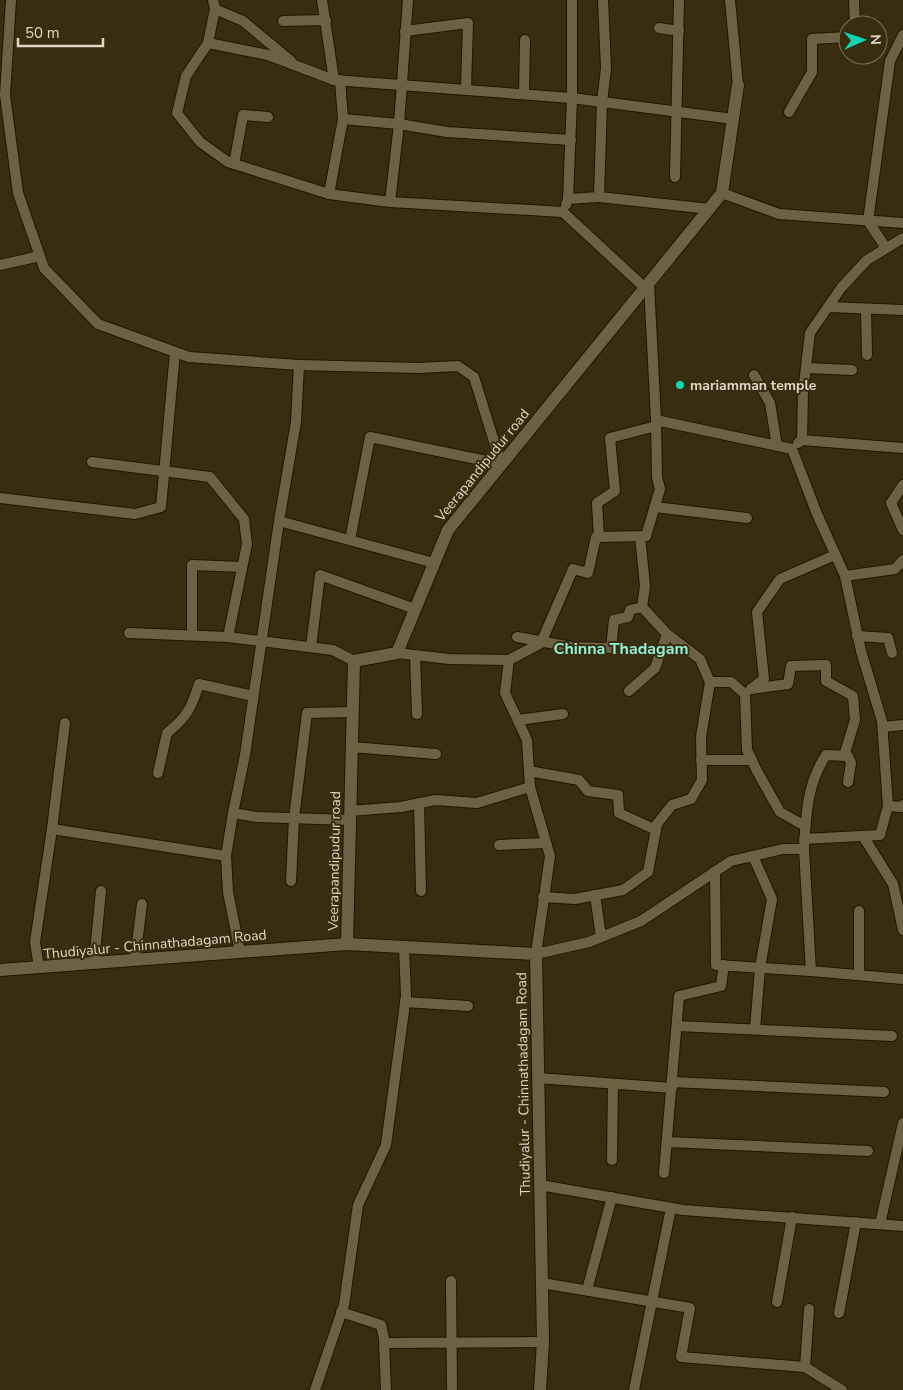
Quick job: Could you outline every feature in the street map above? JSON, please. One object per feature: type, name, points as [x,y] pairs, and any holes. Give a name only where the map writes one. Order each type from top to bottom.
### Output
[{"type":"street","points":[[11,0],[5,95],[18,193],[44,268],[98,324],[189,357],[299,365],[418,368],[458,366],[474,377],[501,464],[370,437],[350,540]]},
{"type":"street","points":[[322,0],[343,118],[329,194]]},
{"type":"street","points":[[390,202],[400,124],[408,0]]},
{"type":"street","points":[[563,212],[568,199],[571,140],[572,0]]},
{"type":"street","points":[[599,197],[602,102],[606,68],[603,0]]},
{"type":"street","points":[[675,177],[680,0]]},
{"type":"street","points":[[730,0],[738,84],[722,194],[779,214],[903,223]]},
{"type":"street","points":[[854,0],[855,15]]},
{"type":"street","points":[[129,633],[192,634],[311,647],[333,650],[354,661],[397,653],[449,659],[509,660],[541,643],[573,569],[588,573],[596,537],[646,536],[655,507],[660,489],[657,477],[656,423],[647,286],[563,212],[390,202],[329,194],[234,164],[200,142],[177,113],[186,76],[208,44],[214,5],[243,21],[299,68]]},
{"type":"street","points":[[284,21],[326,20]]},
{"type":"street","points":[[405,31],[468,23],[466,89]]},
{"type":"street","points":[[659,28],[679,30]]},
{"type":"street","points":[[886,248],[868,221],[890,61],[903,35]]},
{"type":"street","points":[[789,112],[812,72],[812,39],[838,38]]},
{"type":"street","points":[[524,94],[525,40]]},
{"type":"street","points":[[208,44],[268,55],[299,68],[337,80],[572,98],[733,119]]},
{"type":"street","points":[[234,164],[243,115],[268,116]]},
{"type":"street","points":[[343,118],[400,124],[447,132],[571,140]]},
{"type":"street","name":"Veerapandipudur road","points":[[397,653],[448,530],[722,194]]},
{"type":"street","points":[[568,199],[599,197],[710,209]]},
{"type":"street","points":[[792,449],[802,440],[810,333],[841,288],[867,260],[903,238]]},
{"type":"street","points":[[0,265],[40,256]]},
{"type":"street","points":[[828,307],[903,310]]},
{"type":"street","points":[[866,309],[867,355]]},
{"type":"street","points":[[0,498],[135,514],[161,507],[175,352]]},
{"type":"street","points":[[240,952],[228,892],[226,856],[296,422],[299,365]]},
{"type":"street","points":[[806,368],[852,370]]},
{"type":"street","points":[[754,375],[770,403],[777,446]]},
{"type":"street","points":[[599,537],[597,504],[615,491],[610,438],[656,423],[792,449]]},
{"type":"street","points":[[802,440],[903,448]]},
{"type":"street","points":[[509,660],[505,693],[527,740],[530,787],[550,856],[536,954],[601,937],[641,921],[731,861],[804,844],[863,836],[880,836],[888,806],[883,727],[857,636],[844,576],[792,449]]},
{"type":"street","points":[[92,462],[210,478],[244,519],[247,544],[228,637]]},
{"type":"street","points":[[903,485],[891,503],[903,530]]},
{"type":"street","points":[[655,507],[746,518]]},
{"type":"street","points":[[279,522],[434,563]]},
{"type":"street","points":[[640,536],[645,586],[642,607]]},
{"type":"street","points":[[805,826],[780,812],[747,750],[748,692],[764,679],[757,612],[780,579],[835,555]]},
{"type":"street","points":[[844,576],[895,569],[903,558]]},
{"type":"street","points":[[192,634],[192,565],[242,567]]},
{"type":"street","points":[[311,647],[320,575],[415,609]]},
{"type":"street","points":[[544,897],[575,899],[623,890],[648,872],[657,824],[672,805],[691,799],[702,780],[701,737],[710,682],[700,659],[667,634],[642,607]]},
{"type":"street","points":[[516,637],[541,643],[611,648],[614,620],[628,617],[630,610],[642,607]]},
{"type":"street","points":[[630,691],[655,668],[667,634]]},
{"type":"street","points":[[857,636],[888,638],[892,653]]},
{"type":"street","points":[[415,655],[417,714]]},
{"type":"street","name":"Veerapandipudur road","points":[[347,944],[354,661]]},
{"type":"street","points":[[710,682],[731,682],[748,692],[788,684],[791,666],[826,665],[826,681],[853,696],[855,720],[844,756]]},
{"type":"street","points":[[158,773],[166,733],[183,720],[190,710],[199,684],[253,696]]},
{"type":"street","points":[[291,881],[294,818],[307,713],[352,712]]},
{"type":"street","points":[[518,720],[563,714]]},
{"type":"street","points":[[39,968],[35,942],[52,830],[64,723]]},
{"type":"street","points":[[883,727],[903,725]]},
{"type":"street","points":[[352,747],[436,754]]},
{"type":"street","points":[[811,971],[804,844],[809,791],[815,772],[826,755],[848,756],[851,763],[848,782]]},
{"type":"street","points":[[701,760],[752,760]]},
{"type":"street","points":[[529,771],[579,780],[588,791],[618,796],[619,813],[656,830]]},
{"type":"street","points":[[233,813],[257,817],[294,818],[350,816],[435,800],[476,803],[530,787]]},
{"type":"street","points":[[419,803],[421,891]]},
{"type":"street","points":[[888,806],[902,807],[903,805]]},
{"type":"street","points":[[52,830],[226,856]]},
{"type":"street","points":[[863,836],[893,884],[903,930]]},
{"type":"street","points":[[499,845],[546,843]]},
{"type":"street","points":[[753,856],[772,899],[760,968],[755,1029]]},
{"type":"street","points":[[715,872],[716,965],[903,979]]},
{"type":"street","points":[[94,962],[101,891]]},
{"type":"street","points":[[595,895],[601,937]]},
{"type":"street","points":[[135,959],[142,904]]},
{"type":"street","points":[[859,911],[860,975]]},
{"type":"street","name":"Thudiyalur - Chinnathadagam Road","points":[[0,970],[347,944],[536,954],[543,1342],[540,1390]]},
{"type":"street","points":[[315,1390],[341,1312],[358,1205],[386,1145],[405,1002],[404,947]]},
{"type":"street","points":[[664,1173],[679,996],[721,986],[724,965]]},
{"type":"street","points":[[405,1002],[468,1006]]},
{"type":"street","points":[[676,1026],[892,1036]]},
{"type":"street","points":[[538,1078],[613,1084],[884,1092]]},
{"type":"street","points":[[612,1160],[613,1084]]},
{"type":"street","points":[[880,1224],[903,1123]]},
{"type":"street","points":[[667,1142],[868,1151]]},
{"type":"street","points":[[540,1185],[671,1208],[903,1226]]},
{"type":"street","points":[[586,1290],[612,1198]]},
{"type":"street","points":[[634,1390],[671,1208]]},
{"type":"street","points":[[778,1302],[792,1217]]},
{"type":"street","points":[[838,1313],[856,1222]]},
{"type":"street","points":[[450,1281],[452,1390]]},
{"type":"street","points":[[542,1283],[653,1300],[690,1308],[681,1357],[805,1367],[842,1390]]},
{"type":"street","points":[[805,1367],[809,1309]]},
{"type":"street","points":[[341,1312],[381,1325],[384,1342],[386,1390]]},
{"type":"street","points":[[384,1342],[543,1342]]},
{"type":"place","name":"mariamman temple","points":[[680,385]]},
{"type":"district","name":"Chinna Thadagam","points":[[621,648]]}]
